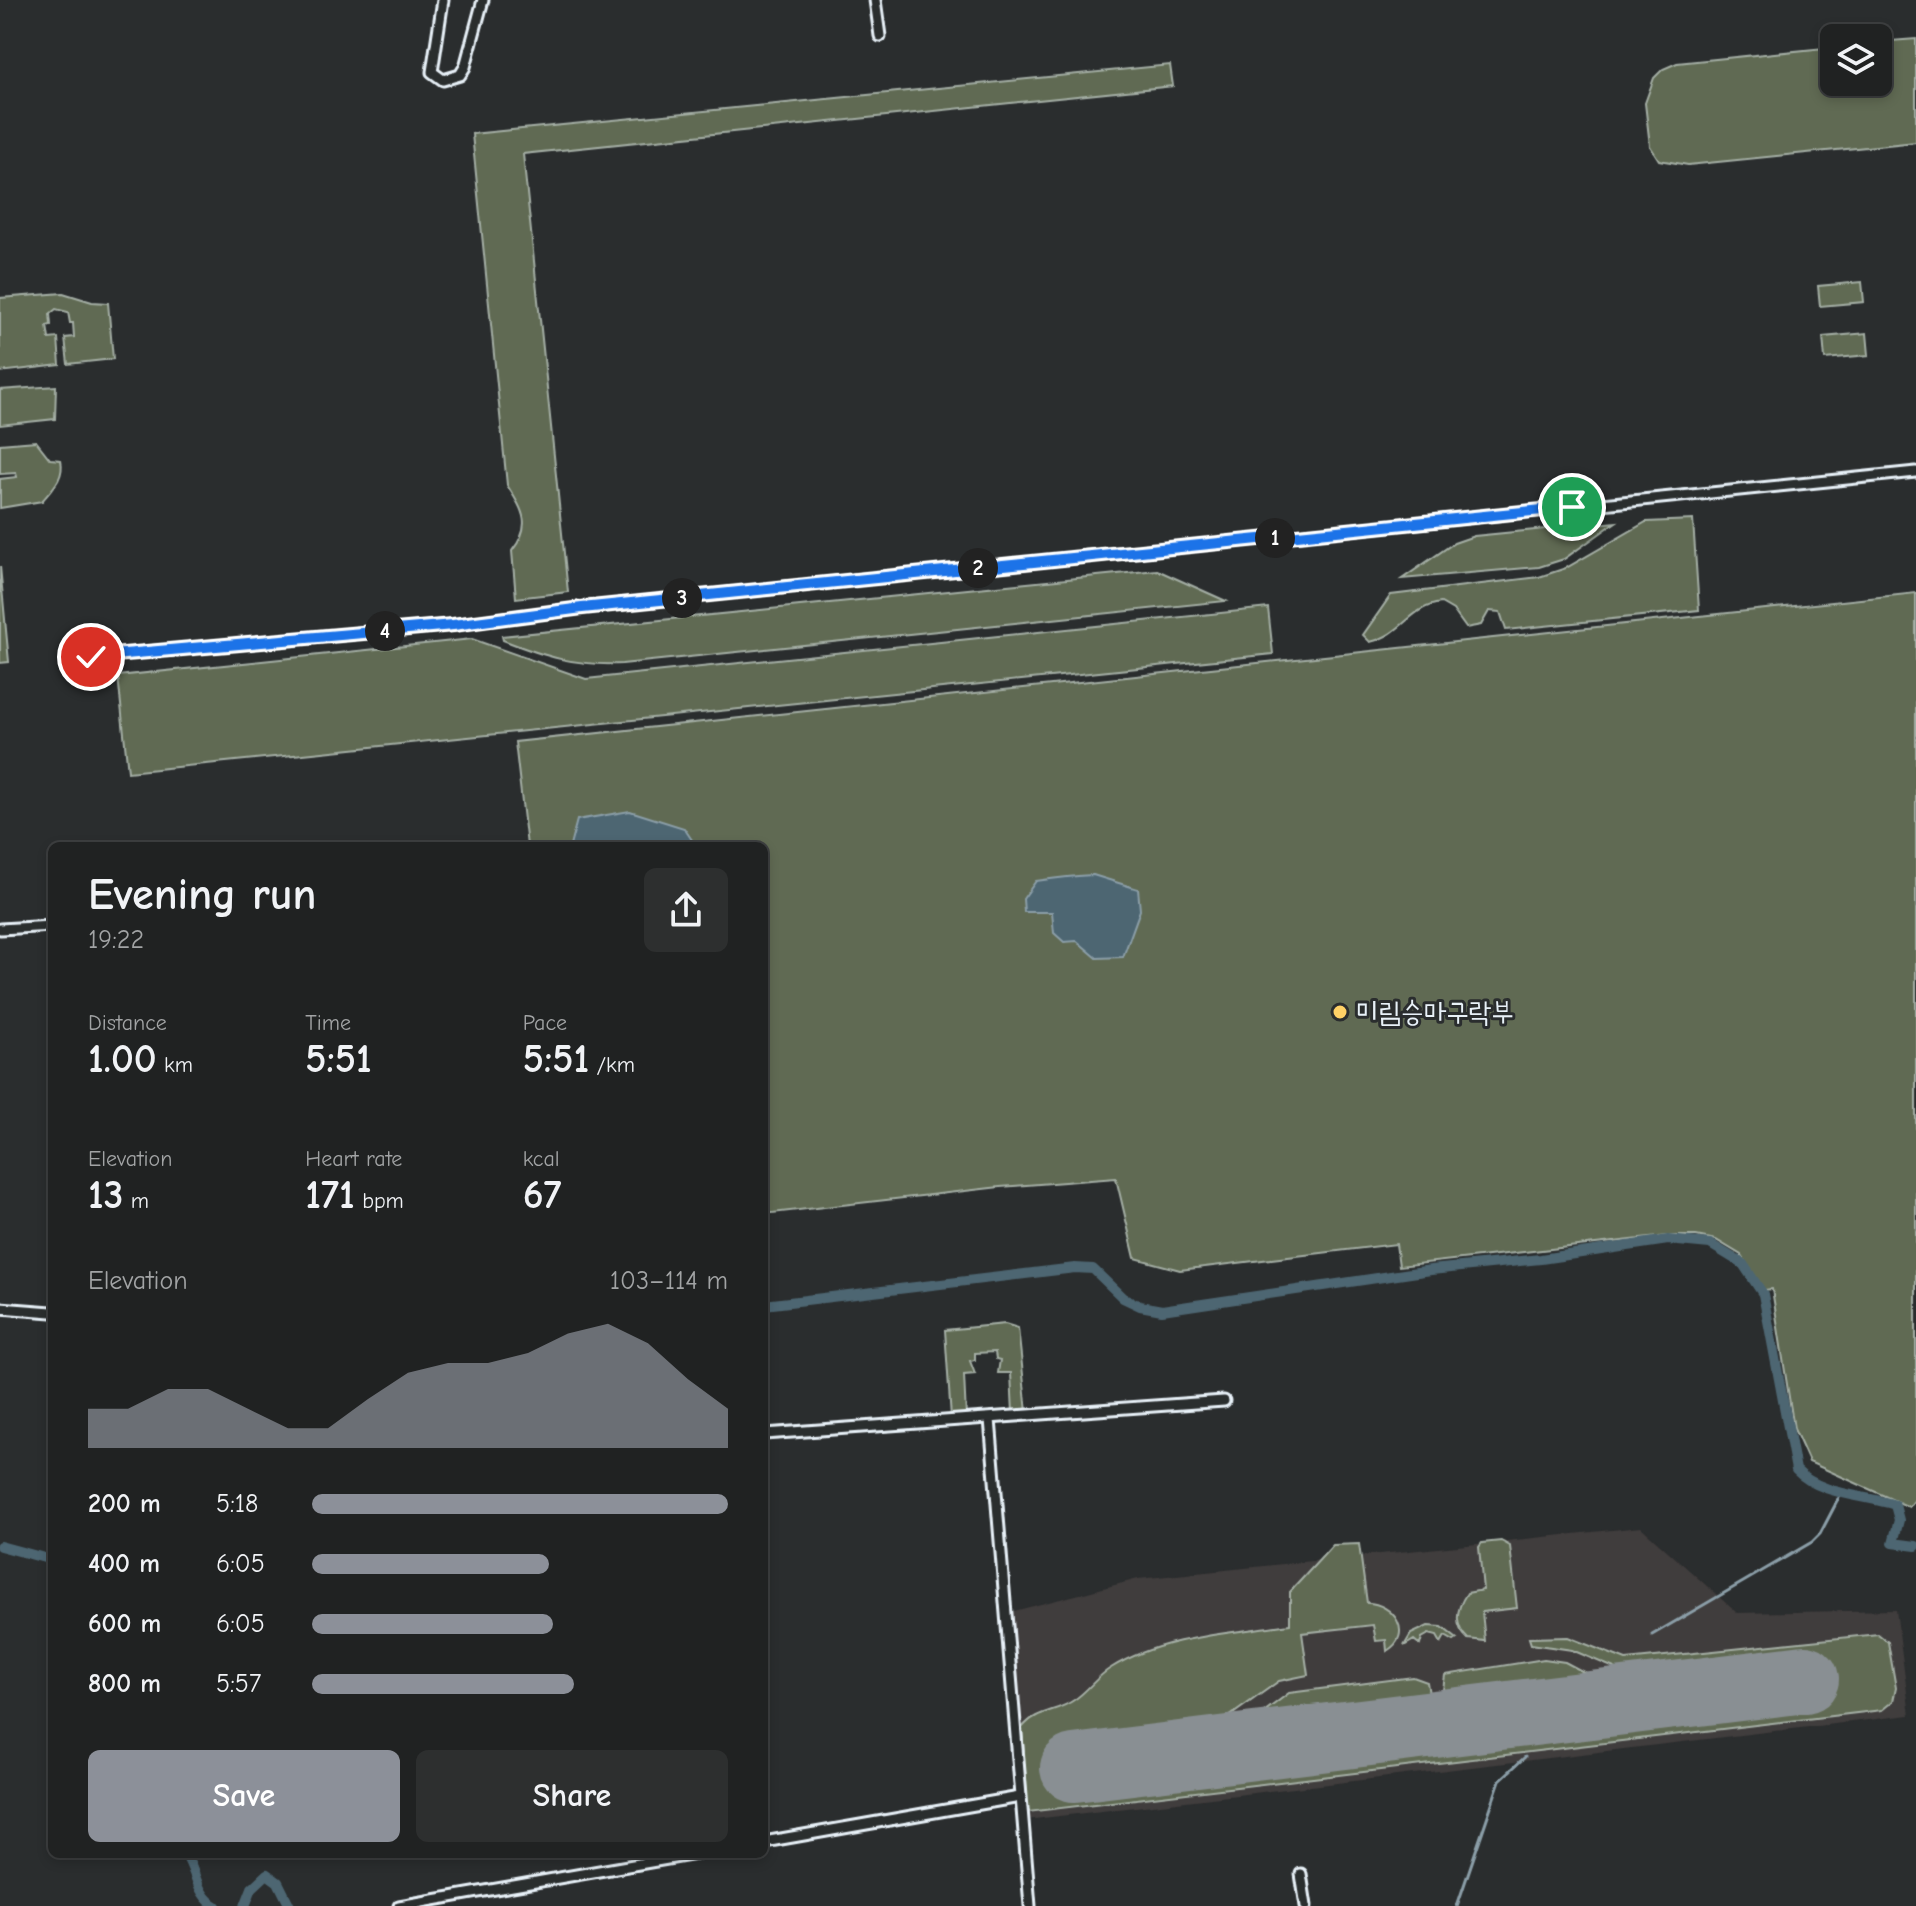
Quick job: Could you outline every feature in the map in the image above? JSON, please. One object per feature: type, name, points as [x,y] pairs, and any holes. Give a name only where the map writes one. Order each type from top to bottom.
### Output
[{"type":"street","points":[[443,0],[432,72],[443,80],[460,75],[465,67],[483,0]]},
{"type":"street","points":[[875,0],[880,36]]},
{"type":"street","points":[[91,657],[453,625],[582,608],[1916,472]]},
{"type":"street","points":[[0,929],[48,926]]},
{"type":"street","points":[[0,1308],[48,1312]]},
{"type":"street","points":[[768,1434],[1224,1401]]},
{"type":"street","points":[[990,1419],[1030,1906]]},
{"type":"street","points":[[768,1841],[1020,1797]]},
{"type":"street","points":[[399,1906],[673,1858]]},
{"type":"street","points":[[1301,1874],[1306,1906]]},
{"type":"shaded area","points":[[1641,1527],[1737,1613],[1896,1610],[1910,1715],[1026,1820],[1010,1612],[1138,1579]]},
{"type":"green space","points":[[1916,39],[1916,142],[1688,165],[1659,160],[1650,146],[1645,103],[1654,78],[1663,69],[1677,63],[1820,48],[1820,96],[1892,96],[1892,41]]},
{"type":"green space","points":[[1170,65],[1173,86],[523,154],[568,592],[516,598],[512,551],[524,526],[521,510],[507,485],[472,134]]},
{"type":"green space","points":[[1862,282],[1864,302],[1820,306],[1818,286]]},
{"type":"green space","points":[[63,293],[92,302],[108,303],[113,359],[68,364],[65,338],[74,337],[73,323],[70,323],[68,312],[56,309],[50,314],[51,325],[47,326],[49,339],[58,338],[60,365],[0,372],[0,298]]},
{"type":"green space","points":[[1867,333],[1869,355],[1825,359],[1823,337]]},
{"type":"green space","points":[[56,386],[55,419],[0,425],[0,390]]},
{"type":"green space","points":[[36,441],[50,459],[61,460],[57,483],[42,501],[0,508],[0,479],[17,477],[16,473],[0,474],[0,444]]},
{"type":"green space","points":[[1693,520],[1699,610],[1506,630],[1500,612],[1489,611],[1481,625],[1466,628],[1453,610],[1441,603],[1421,610],[1382,638],[1370,642],[1363,635],[1391,595],[1539,577],[1566,568],[1646,522]]},
{"type":"green space","points":[[1616,522],[1564,559],[1539,567],[1402,579],[1454,543],[1474,536]]},
{"type":"green space","points":[[0,566],[9,662],[0,663]]},
{"type":"green space","points":[[1157,570],[1226,601],[622,664],[561,659],[503,640],[502,636]]},
{"type":"green space","name":"미림승마구락부","points":[[1916,593],[1916,1498],[1909,1507],[1809,1462],[1794,1429],[1772,1289],[1764,1290],[1741,1255],[1716,1240],[1667,1236],[1399,1266],[1396,1244],[1180,1270],[1135,1258],[1116,1178],[1000,1187],[768,1214],[768,842],[527,842],[515,742]]},
{"type":"green space","points":[[1268,608],[1273,654],[128,772],[118,676],[472,639],[586,679]]},
{"type":"green space","points":[[1005,1324],[1018,1328],[1027,1412],[1013,1413],[1011,1373],[998,1373],[1000,1360],[996,1359],[995,1352],[975,1353],[975,1360],[970,1361],[975,1374],[964,1375],[966,1417],[951,1418],[945,1330]]},
{"type":"green space","points":[[1501,1541],[1510,1546],[1517,1608],[1482,1612],[1485,1641],[1468,1639],[1460,1628],[1458,1617],[1467,1593],[1483,1590],[1479,1547],[1482,1543]]},
{"type":"green space","points":[[1359,1544],[1367,1603],[1385,1608],[1400,1628],[1395,1644],[1387,1651],[1386,1640],[1376,1641],[1373,1625],[1302,1633],[1308,1675],[1279,1681],[1198,1739],[1068,1751],[1071,1782],[1813,1696],[1809,1663],[1647,1682],[1572,1650],[1531,1644],[1529,1638],[1568,1637],[1626,1660],[1878,1634],[1888,1642],[1896,1688],[1893,1701],[1882,1710],[1028,1812],[1022,1728],[1028,1722],[1067,1704],[1111,1668],[1152,1649],[1198,1637],[1290,1624],[1290,1592],[1333,1545]]},
{"type":"green space","points":[[1428,1626],[1442,1627],[1457,1639],[1454,1641],[1445,1636],[1441,1643],[1437,1636],[1429,1634],[1422,1638],[1420,1645],[1414,1640],[1404,1646],[1411,1634]]},
{"type":"green space","points":[[1544,1659],[1565,1662],[1597,1679],[1599,1687],[1454,1706],[1447,1703],[1443,1690],[1445,1675]]},
{"type":"green space","points":[[1413,1677],[1427,1682],[1430,1700],[1423,1710],[1254,1731],[1248,1724],[1289,1693]]},
{"type":"water","points":[[630,811],[684,828],[693,842],[571,842],[577,820]]},
{"type":"water","points":[[1093,875],[1138,889],[1140,910],[1123,957],[1097,958],[1077,941],[1064,942],[1054,933],[1052,912],[1024,912],[1023,899],[1036,881]]},
{"type":"waterway","points":[[768,1305],[1075,1268],[1093,1269],[1123,1298],[1140,1306],[1162,1310],[1431,1270],[1541,1259],[1668,1240],[1710,1244],[1743,1264],[1763,1294],[1796,1470],[1817,1485],[1895,1505],[1899,1520],[1893,1543],[1916,1546]]},
{"type":"waterway","points":[[1652,1635],[1812,1542],[1820,1534],[1842,1492]]},
{"type":"waterway","points":[[0,1546],[48,1559]]},
{"type":"waterway","points":[[1457,1906],[1500,1780],[1525,1757]]},
{"type":"waterway","points":[[187,1858],[204,1896],[216,1906]]},
{"type":"waterway","points":[[245,1906],[252,1888],[267,1874],[278,1882],[290,1906]]},
{"type":"runway","points":[[1074,1768],[1805,1679]]},
{"type":"place","name":"미림승마구락부","points":[[1340,1012]]},
{"type":"route","points":[[91,657],[453,625],[582,608],[1572,507]]}]
